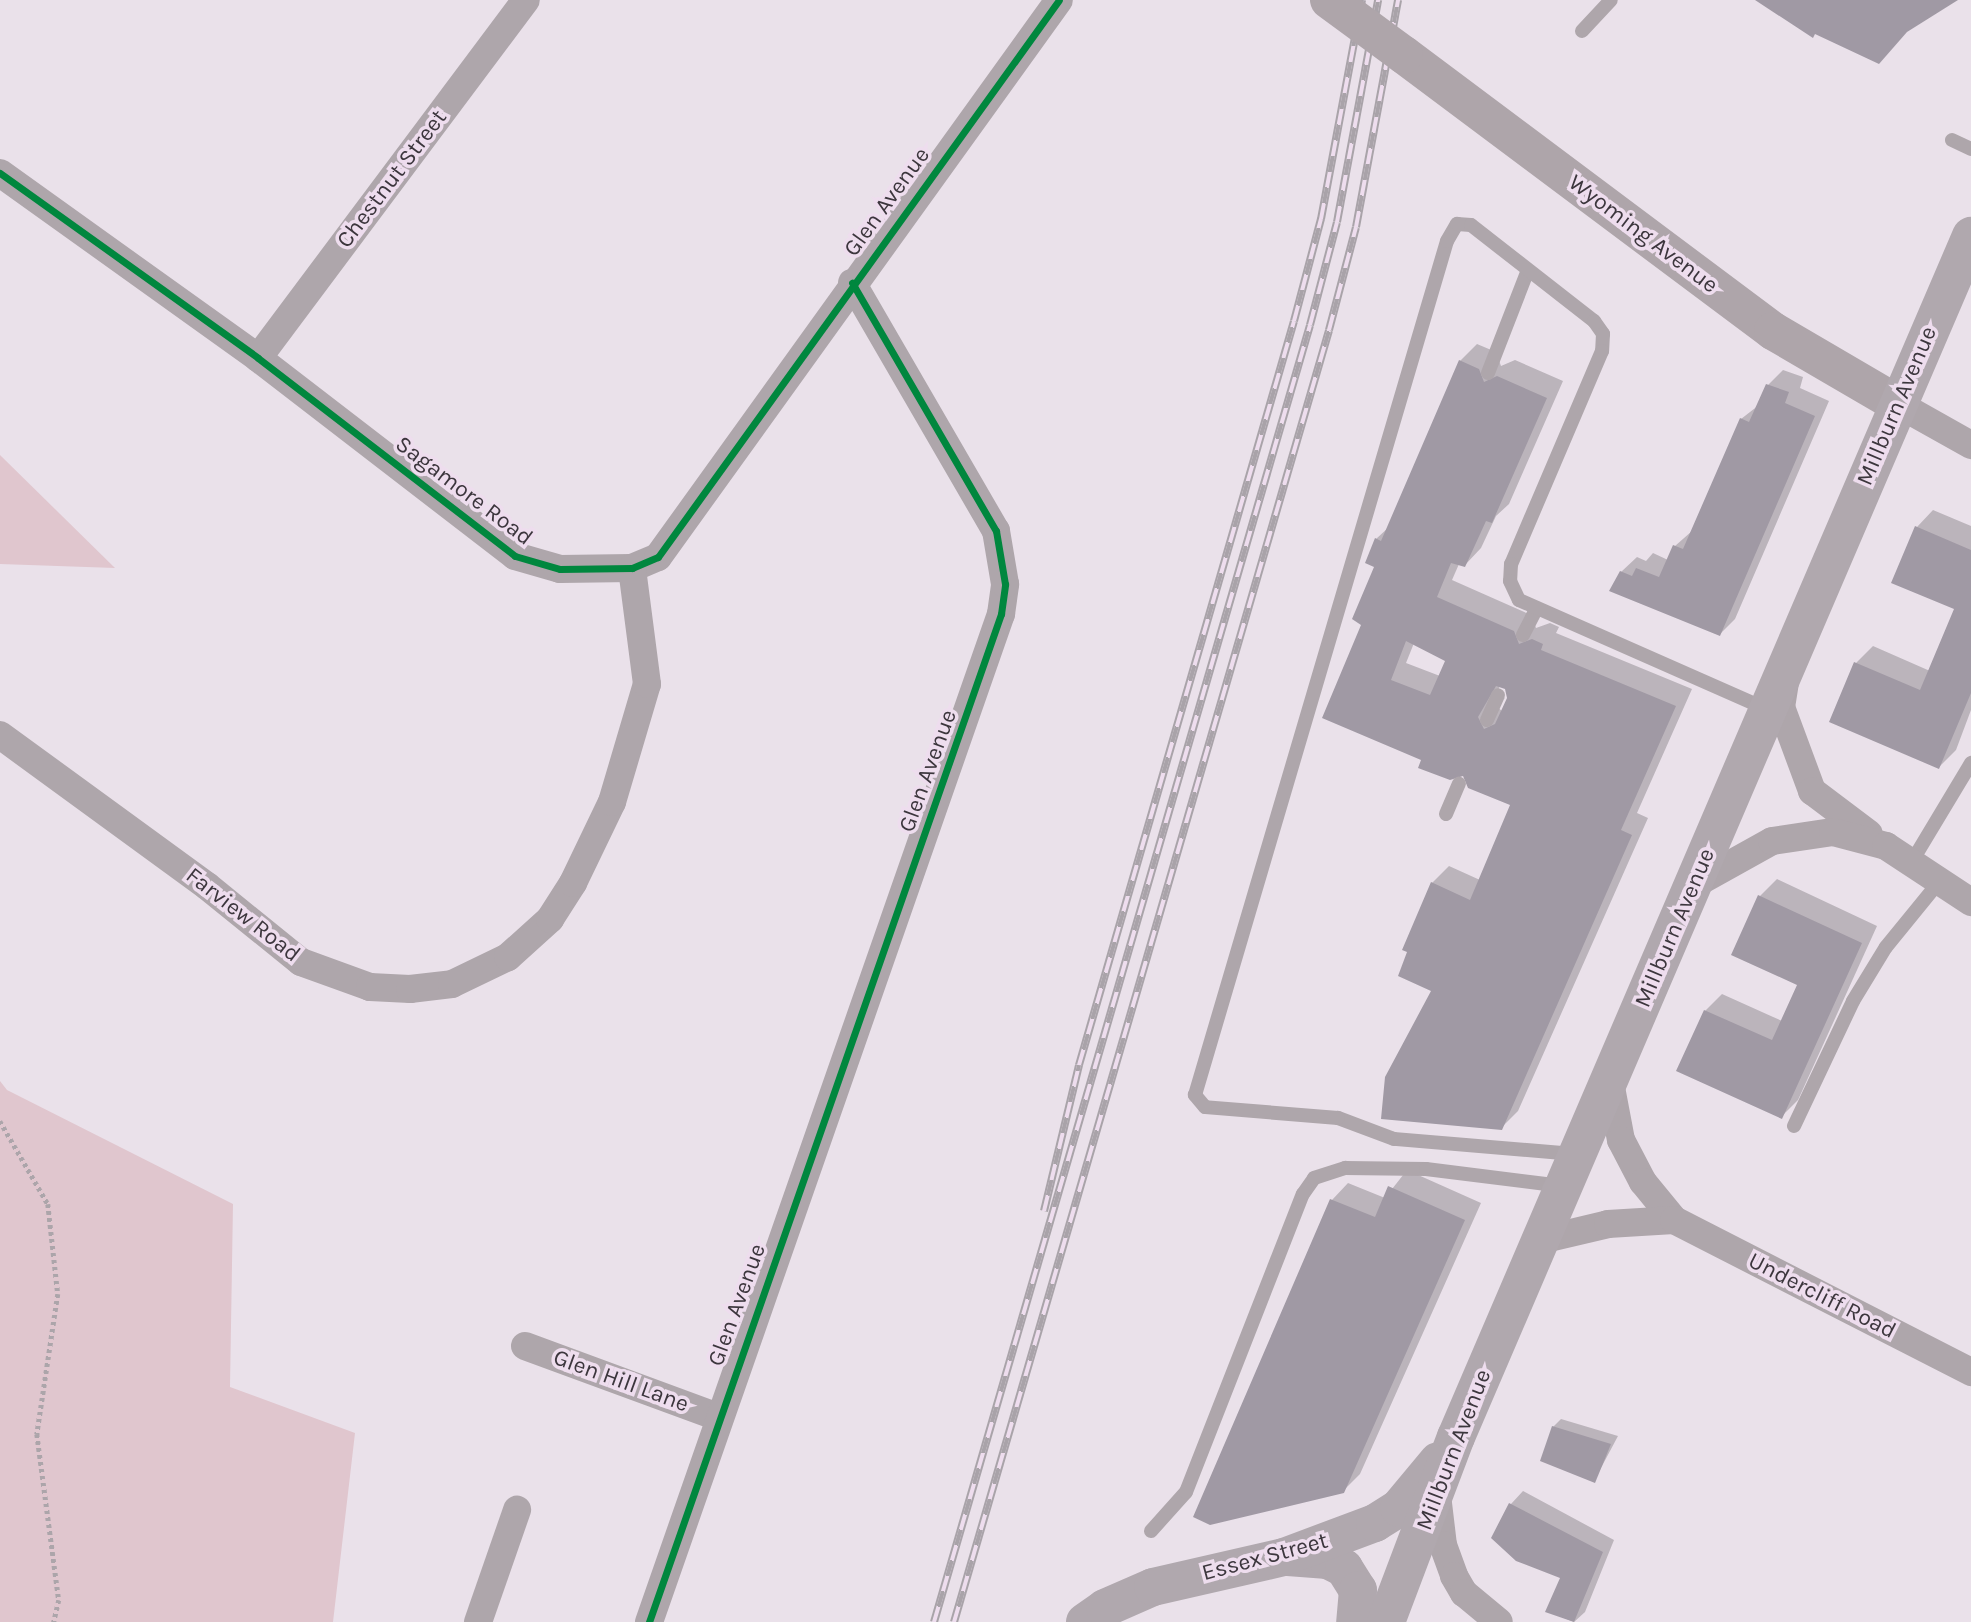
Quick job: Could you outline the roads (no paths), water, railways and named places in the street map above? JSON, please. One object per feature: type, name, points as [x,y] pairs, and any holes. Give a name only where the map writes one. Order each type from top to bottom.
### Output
[{"type":"main road","name":"Wyoming Avenue","points":[[1329,0],[1773,331],[1898,404]]},
{"type":"main road","name":"Millburn Avenue","points":[[1387,1622],[1437,1495],[1456,1437],[1971,236]]},
{"type":"main road","name":"Essex Street","points":[[1085,1622],[1105,1608],[1153,1587],[1284,1557],[1346,1536],[1399,1508],[1456,1437]]},
{"type":"main road","points":[[1284,1557],[1328,1560],[1344,1568],[1358,1590],[1354,1622]]},
{"type":"street","name":"Chestnut Street","points":[[258,358],[526,0]]},
{"type":"street","name":"Glen Avenue","points":[[649,1622],[718,1417],[993,646],[1005,584],[996,531],[852,283],[1059,0]]},
{"type":"street","name":"Sagamore Road","points":[[0,173],[258,358],[516,556],[560,569],[632,568],[658,556],[852,283]]},
{"type":"street","name":"Wyoming Avenue","points":[[1898,404],[1971,445]]},
{"type":"street","name":"Farview Road","points":[[0,735],[207,886],[301,962],[370,987],[410,989],[452,984],[508,957],[550,919],[573,883],[612,802],[647,684],[632,568]]},
{"type":"street","points":[[1787,667],[1781,708],[1812,791],[1886,846],[1971,902]]},
{"type":"street","points":[[1693,885],[1757,848],[1802,834],[1833,832],[1886,846]]},
{"type":"street","name":"Undercliff Road","points":[[1610,1082],[1621,1140],[1643,1182],[1674,1220],[1971,1372]]},
{"type":"street","points":[[1541,1240],[1608,1224],[1674,1220]]},
{"type":"street","name":"Glen Hill Lane","points":[[525,1346],[718,1417]]},
{"type":"street","points":[[1437,1495],[1443,1545],[1454,1576],[1464,1593],[1499,1622]]},
{"type":"street","points":[[478,1622],[517,1510]]},
{"type":"lane","points":[[1582,31],[1611,0]]},
{"type":"lane","points":[[1952,140],[1971,149]]},
{"type":"lane","points":[[1572,1170],[1394,1139],[1338,1118],[1205,1108],[1195,1095],[1451,231],[1457,224],[1471,225],[1594,321],[1603,343],[1511,564],[1510,582],[1519,600],[1769,710]]},
{"type":"lane","points":[[1488,373],[1528,270]]},
{"type":"lane","points":[[1523,635],[1537,608]]},
{"type":"lane","points":[[1486,720],[1498,695]]},
{"type":"lane","points":[[1911,863],[1971,763]]},
{"type":"lane","points":[[1446,814],[1459,784]]},
{"type":"lane","points":[[1794,1126],[1853,1001],[1886,947],[1939,882]]},
{"type":"lane","points":[[1151,1531],[1186,1492],[1303,1194],[1314,1178],[1345,1168],[1572,1170]]},
{"type":"railway","points":[[1044,1211],[1079,1065],[1321,219],[1362,0]]},
{"type":"railway","points":[[934,1622],[1310,325],[1337,222],[1378,0]]},
{"type":"railway","points":[[954,1622],[1329,330],[1356,227],[1398,0]]}]
